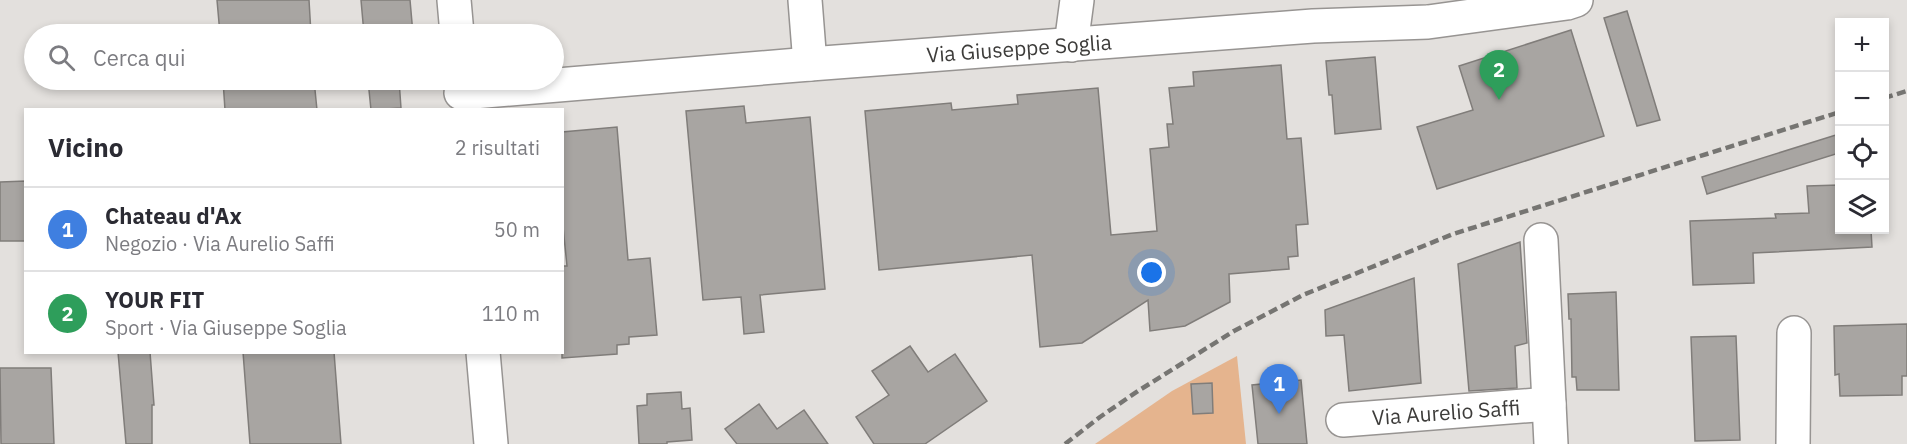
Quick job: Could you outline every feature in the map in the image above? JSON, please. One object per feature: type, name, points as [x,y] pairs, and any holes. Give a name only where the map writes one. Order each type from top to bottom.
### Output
[{"type":"street","points":[[454,0],[455,24]]},
{"type":"street","points":[[805,0],[810,64]]},
{"type":"street","points":[[1071,45],[1077,0]]},
{"type":"street","name":"Via Giuseppe Soglia","points":[[564,85],[1313,26],[1428,11],[1568,3],[1576,0]]},
{"type":"street","name":"Via Giuseppe Soglia","points":[[461,94],[508,90]]},
{"type":"street","name":"Via Aurelio Saffi","points":[[1541,240],[1551,444]]},
{"type":"street","points":[[1793,444],[1794,333]]},
{"type":"street","points":[[483,354],[491,444]]},
{"type":"street","name":"Via Aurelio Saffi","points":[[1343,420],[1549,404]]},
{"type":"shaded area","points":[[1237,356],[1246,444],[1095,444],[1172,391]]},
{"type":"building","points":[[217,0],[309,0],[310,24],[219,24]]},
{"type":"building","points":[[361,0],[410,0],[412,24],[363,24]]},
{"type":"building","points":[[1627,11],[1660,120],[1637,126],[1604,18]]},
{"type":"building","points":[[1571,30],[1604,136],[1437,189],[1417,127],[1473,110],[1459,66]]},
{"type":"building","points":[[1375,57],[1381,129],[1335,134],[1326,61]]},
{"type":"building","points":[[1281,65],[1287,139],[1301,138],[1308,224],[1296,225],[1298,256],[1288,257],[1289,269],[1229,274],[1230,302],[1185,326],[1150,331],[1148,300],[1082,343],[1040,347],[1032,255],[879,270],[865,111],[951,103],[952,110],[1018,104],[1017,95],[1098,88],[1111,235],[1157,231],[1150,149],[1169,147],[1167,124],[1173,124],[1169,88],[1194,86],[1193,72]]},
{"type":"building","points":[[224,90],[315,90],[317,108],[225,108]]},
{"type":"building","points":[[369,90],[400,90],[401,108],[371,108]]},
{"type":"building","points":[[744,106],[746,123],[810,117],[825,289],[760,295],[764,332],[744,334],[741,297],[703,300],[686,111]]},
{"type":"building","points":[[617,127],[628,260],[650,258],[657,335],[629,337],[629,344],[617,345],[617,354],[562,358],[564,354],[564,266],[567,266],[564,237],[564,132]]},
{"type":"building","points":[[1835,135],[1835,154],[1707,194],[1702,177]]},
{"type":"building","points":[[24,181],[24,241],[0,241],[0,182]]},
{"type":"building","points":[[1835,185],[1835,234],[1871,234],[1872,247],[1753,253],[1754,283],[1693,285],[1690,221],[1776,218],[1775,214],[1809,213],[1807,186]]},
{"type":"building","points":[[1520,242],[1527,343],[1515,346],[1517,388],[1469,391],[1458,264]]},
{"type":"building","points":[[1414,278],[1421,383],[1349,391],[1344,335],[1326,336],[1325,310]]},
{"type":"building","points":[[1616,292],[1619,390],[1577,390],[1576,377],[1572,377],[1568,294]]},
{"type":"building","points":[[1907,324],[1907,376],[1902,376],[1902,395],[1840,396],[1839,374],[1835,375],[1834,326]]},
{"type":"building","points":[[1736,336],[1740,440],[1695,441],[1691,337]]},
{"type":"building","points":[[910,346],[928,372],[955,354],[987,401],[925,444],[874,444],[856,417],[889,395],[872,371]]},
{"type":"building","points":[[118,354],[150,354],[154,405],[152,405],[152,444],[126,444]]},
{"type":"building","points":[[243,354],[334,354],[341,444],[250,444]]},
{"type":"building","points":[[0,368],[51,368],[54,444],[1,444]]},
{"type":"building","points":[[1301,380],[1307,444],[1258,444],[1252,385]]},
{"type":"building","points":[[1212,383],[1213,413],[1193,414],[1191,384]]},
{"type":"building","points":[[681,392],[682,409],[690,408],[692,440],[667,442],[667,444],[639,444],[637,406],[647,405],[647,394]]},
{"type":"building","points":[[759,404],[777,429],[804,410],[828,444],[737,444],[725,429]]},
{"type":"railway","points":[[1889,96],[1907,91]]},
{"type":"railway","points":[[1065,444],[1138,391],[1234,331],[1303,295],[1453,234],[1835,114]]},
{"type":"place","name":"YOUR FIT","points":[[1499,100]]},
{"type":"place","name":"Chateau d'Ax","points":[[1279,414]]}]
